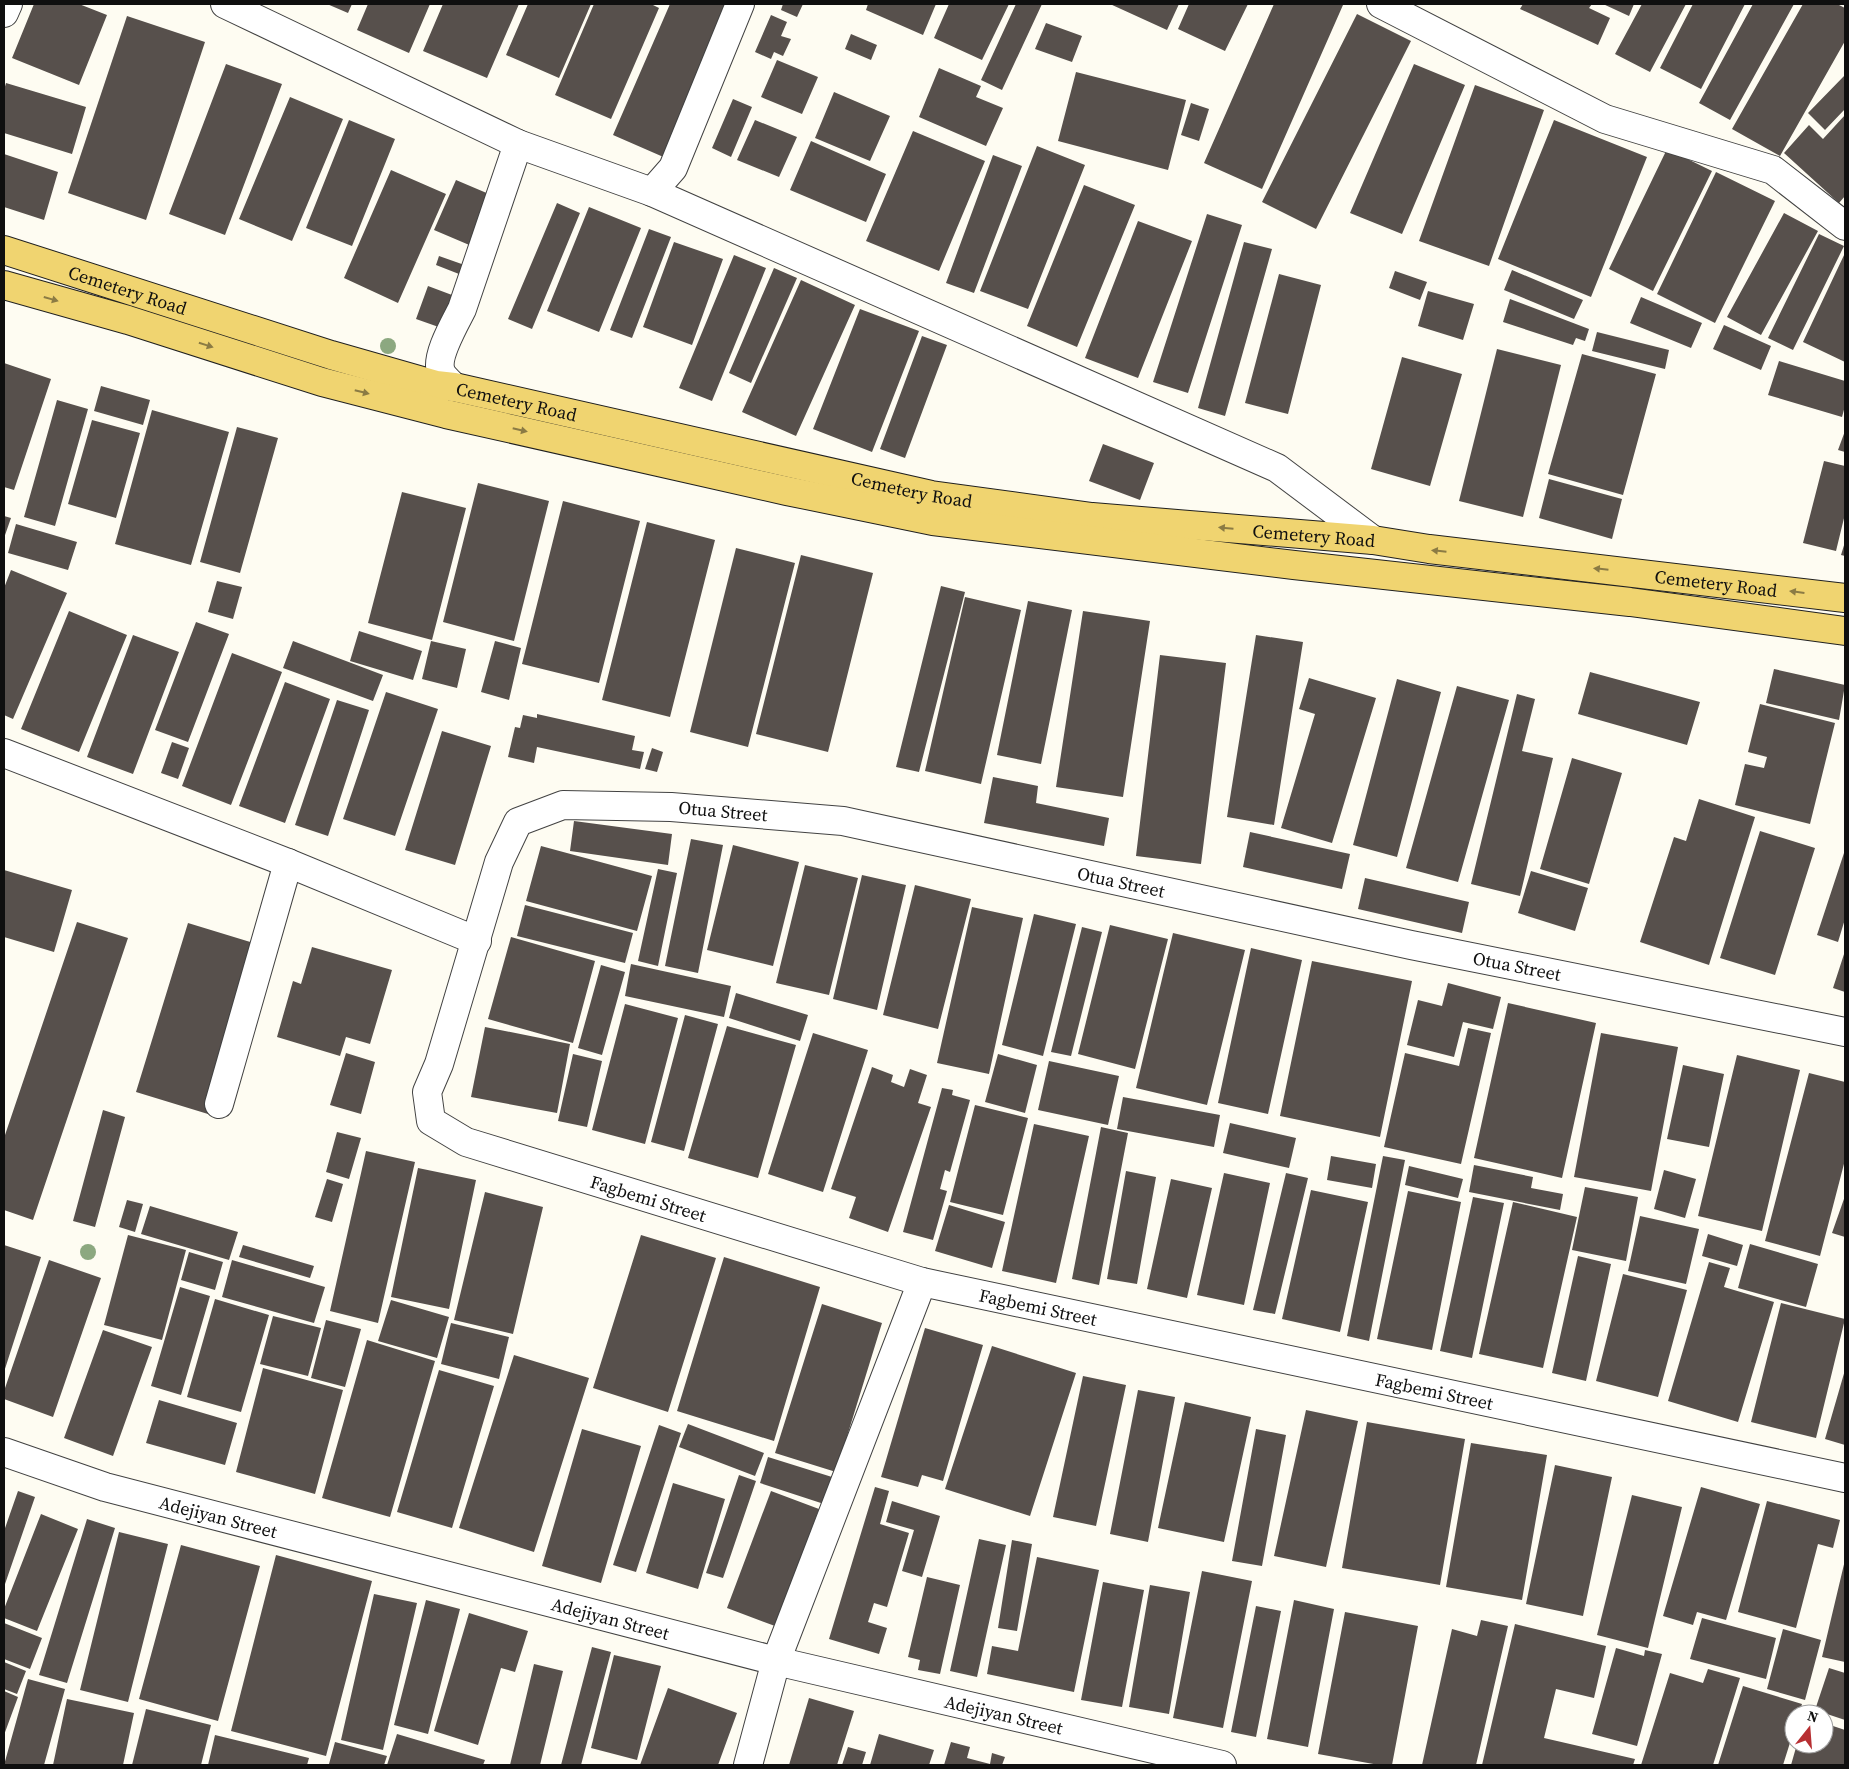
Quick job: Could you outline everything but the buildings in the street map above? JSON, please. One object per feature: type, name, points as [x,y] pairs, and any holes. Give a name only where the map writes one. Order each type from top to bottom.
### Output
[{"type":"main road","name":"Cemetery Road","points":[[4,250],[331,355],[436,385],[454,387],[931,495],[1092,517],[1373,540],[1428,550],[1845,598]]},
{"type":"main road","name":"Cemetery Road","points":[[4,286],[128,320],[341,387],[446,414],[787,491],[923,519],[1284,564],[1630,602],[1845,630]]},
{"type":"main road","points":[[1628,572],[1630,602]]},
{"type":"street","points":[[4,13],[8,4]]},
{"type":"street","points":[[225,4],[518,144],[652,192],[1277,468],[1373,540]]},
{"type":"street","points":[[652,192],[674,168],[740,4]]},
{"type":"street","points":[[1381,4],[1605,119],[1773,170],[1845,226]]},
{"type":"street","points":[[454,387],[441,372],[440,361],[450,331],[462,309],[518,144]]},
{"type":"street","points":[[4,753],[288,863],[477,941]]},
{"type":"street","name":"Otua Street","points":[[477,941],[499,862],[518,822],[564,805],[671,807],[843,821],[1411,945],[1845,1032]]},
{"type":"street","points":[[219,1104],[288,863]]},
{"type":"street","name":"Fagbemi Street","points":[[477,941],[439,1064],[427,1092],[431,1121],[466,1142],[922,1282],[1845,1478]]},
{"type":"street","points":[[748,1765],[776,1661],[922,1282]]},
{"type":"street","name":"Adejiyan Street","points":[[4,1452],[105,1487],[776,1661],[1222,1765]]}]
